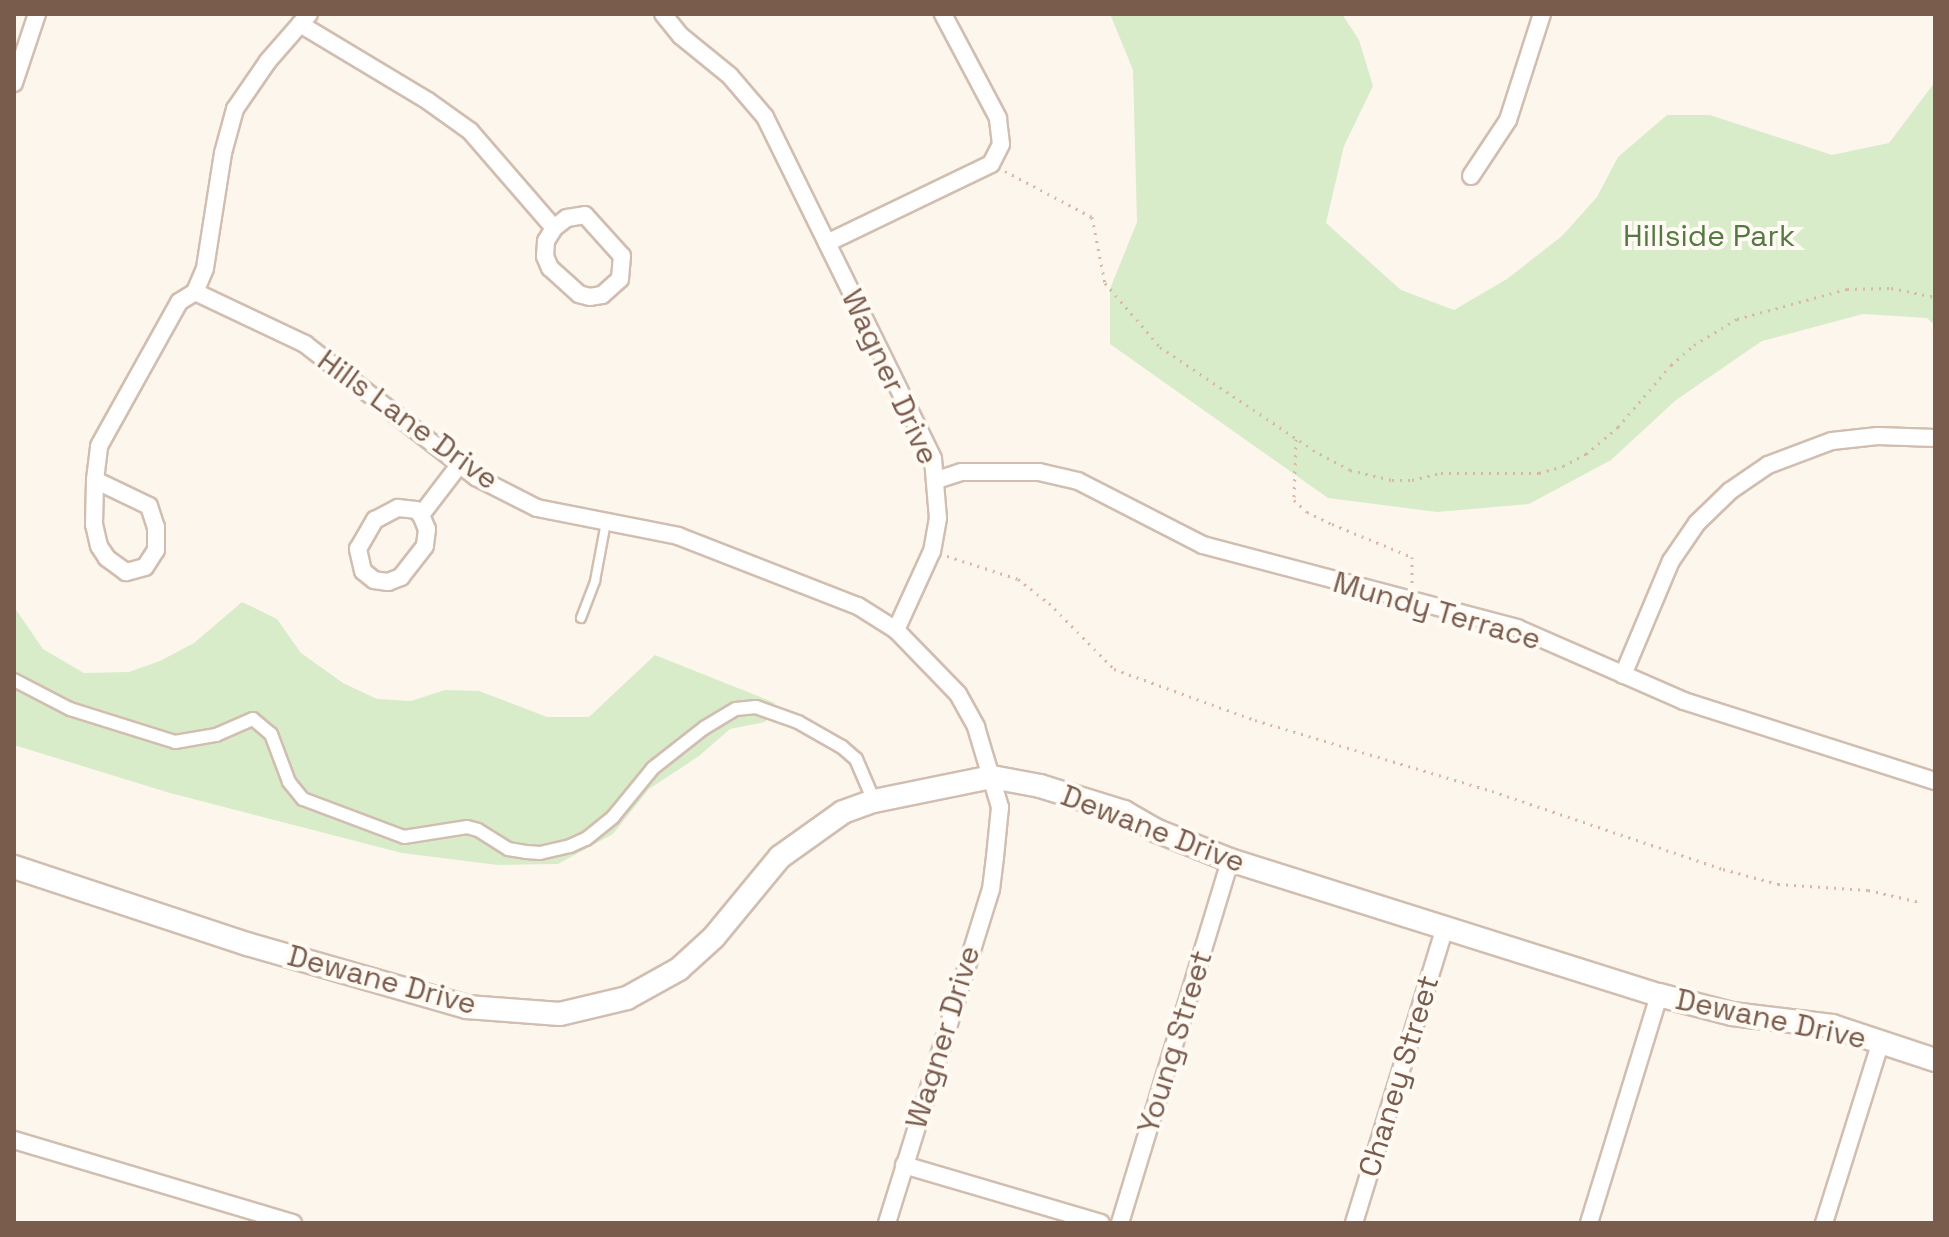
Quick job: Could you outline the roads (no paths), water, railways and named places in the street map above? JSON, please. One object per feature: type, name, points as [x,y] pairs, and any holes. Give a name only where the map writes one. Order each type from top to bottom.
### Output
[{"type":"street","points":[[14,83],[37,14]]},
{"type":"street","name":"Wagner Drive","points":[[663,14],[681,36],[730,76],[765,117],[933,459],[938,518],[932,551],[896,630],[958,694],[976,727],[1000,807],[991,889],[887,1223]]},
{"type":"street","points":[[827,243],[991,164],[1001,144],[998,118],[943,14]]},
{"type":"street","points":[[1471,176],[1508,120],[1542,14]]},
{"type":"street","points":[[95,480],[149,506],[156,527],[156,550],[145,567],[126,572],[107,558],[99,546],[94,525],[95,480],[99,446],[179,302],[195,292],[205,268],[223,153],[235,109],[268,61],[305,19],[470,131],[554,228]]},
{"type":"street","points":[[585,215],[622,256],[620,279],[602,295],[579,294],[550,268],[545,256],[546,241],[554,228],[567,218],[585,215]]},
{"type":"street","name":"Hills Lane Drive","points":[[195,292],[305,344],[476,477],[537,508],[678,536],[739,557],[858,606],[896,630]]},
{"type":"street","points":[[1623,675],[1671,561],[1697,523],[1730,491],[1789,455],[1832,441],[1878,436],[1935,438]]},
{"type":"street","points":[[421,515],[460,464]]},
{"type":"street","name":"Mundy Terrace","points":[[937,480],[962,472],[1039,472],[1078,481],[1203,545],[1517,628],[1684,701],[1935,781]]},
{"type":"street","points":[[398,508],[416,510],[421,515],[427,537],[421,553],[395,580],[381,582],[368,576],[359,564],[358,549],[375,520],[398,508]]},
{"type":"street","points":[[14,680],[70,709],[175,742],[216,735],[253,719],[271,734],[289,782],[303,799],[404,837],[467,827],[517,850],[540,853],[570,846],[586,839],[613,817],[653,768],[704,728],[736,709],[756,707],[798,722],[842,747],[856,759],[874,801]]},
{"type":"street","name":"Dewane Drive","points":[[14,867],[46,875],[247,944],[467,1007],[560,1014],[614,1003],[666,979],[708,944],[788,850],[843,812],[874,801],[992,777],[1040,786],[1124,812],[1155,830],[1230,860],[1444,930],[1659,995],[1732,1014],[1832,1026],[1935,1060]]},
{"type":"street","name":"Young Street","points":[[1120,1223],[1230,860]]},
{"type":"street","name":"Chaney Street","points":[[1354,1223],[1444,930]]},
{"type":"street","points":[[1589,1223],[1659,995]]},
{"type":"street","points":[[1824,1223],[1881,1041]]},
{"type":"street","points":[[14,1140],[293,1223]]},
{"type":"street","points":[[904,1165],[1101,1223]]},
{"type":"lane","points":[[581,618],[595,581],[606,522]]},
{"type":"park label","name":"Hillside Park","points":[[1709,236]]}]
